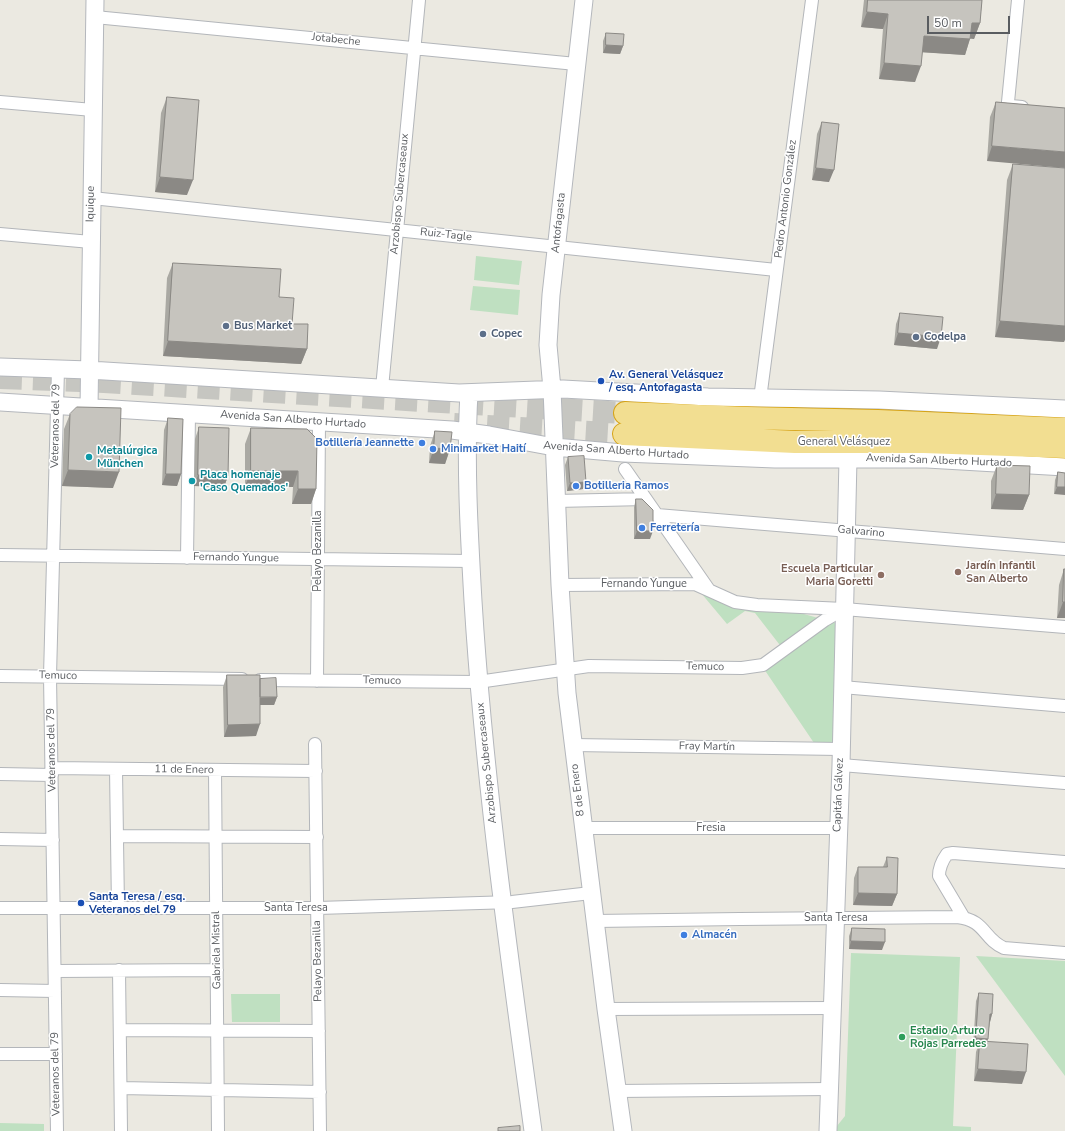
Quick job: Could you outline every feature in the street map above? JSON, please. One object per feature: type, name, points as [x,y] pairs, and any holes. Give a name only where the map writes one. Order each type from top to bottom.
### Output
[{"type":"highway","name":"General Velásquez","points":[[625,413],[739,418],[870,420],[1065,429]]},
{"type":"highway","name":"General Velásquez","points":[[624,434],[773,442],[931,442],[1065,447]]},
{"type":"main road","name":"Iquique","points":[[89,408],[95,0]]},
{"type":"main road","name":"Antofagasta","points":[[554,447],[552,389],[548,360],[549,313],[584,0]]},
{"type":"main road","points":[[531,390],[540,378],[548,360]]},
{"type":"main road","points":[[0,367],[90,370],[469,393],[552,389],[668,396],[760,399],[879,400],[1065,409]]},
{"type":"main road","name":"Arzobispo Subercaseaux","points":[[469,393],[466,432],[478,682],[502,902],[533,1131]]},
{"type":"main road","name":"Avenida San Alberto Hurtado","points":[[0,402],[466,432],[554,447],[623,453],[737,458],[926,459],[1065,467]]},
{"type":"main road","name":"8 de Enero","points":[[554,447],[565,670],[591,893],[623,1131]]},
{"type":"main road","name":"Capitán Gálvez","points":[[828,1131],[841,757],[848,459]]},
{"type":"street","name":"Arzobispo Subercaseaux","points":[[382,388],[419,0]]},
{"type":"street","name":"Pedro Antonio González","points":[[760,399],[812,0]]},
{"type":"street","points":[[1018,0],[1008,102],[1011,106],[1034,109]]},
{"type":"street","name":"Jotabeche","points":[[95,17],[576,64]]},
{"type":"street","points":[[0,102],[93,110]]},
{"type":"street","name":"Ruiz-Tagle","points":[[92,198],[776,270]]},
{"type":"street","points":[[0,234],[91,242]]},
{"type":"street","name":"Veteranos del 79","points":[[57,1131],[50,676],[58,369]]},
{"type":"street","points":[[187,558],[188,414]]},
{"type":"street","name":"Pelayo Bezanilla","points":[[317,680],[319,422]]},
{"type":"street","points":[[625,469],[709,590]]},
{"type":"street","points":[[556,501],[646,499]]},
{"type":"street","name":"Galvarino","points":[[657,515],[1065,549]]},
{"type":"street","name":"Fernando Yungue","points":[[0,555],[471,561]]},
{"type":"street","name":"Fernando Yungue","points":[[560,585],[695,584],[735,602],[757,605],[844,609],[1065,627]]},
{"type":"street","name":"Temuco","points":[[0,676],[478,682],[589,666],[742,668],[763,665],[825,620],[844,609]]},
{"type":"street","points":[[842,687],[1065,706]]},
{"type":"street","name":"Pelayo Bezanilla","points":[[316,744],[320,1131]]},
{"type":"street","name":"Fray Martín","points":[[573,745],[841,757],[1065,783]]},
{"type":"street","points":[[116,769],[118,908]]},
{"type":"street","name":"11 de Enero","points":[[0,774],[116,769],[316,771]]},
{"type":"street","name":"Gabriela Mistral","points":[[215,770],[219,1090],[218,1131]]},
{"type":"street","name":"Fresia","points":[[583,828],[838,828]]},
{"type":"street","points":[[117,836],[317,837]]},
{"type":"street","points":[[0,839],[53,840]]},
{"type":"street","points":[[1065,862],[953,853],[947,854],[939,870],[939,876],[964,918],[977,924],[998,946],[1004,948],[1065,953]]},
{"type":"street","name":"Santa Teresa","points":[[0,908],[318,908],[502,902],[591,893]]},
{"type":"street","name":"Santa Teresa","points":[[595,921],[964,918]]},
{"type":"street","points":[[119,970],[121,1131]]},
{"type":"street","points":[[55,971],[217,970]]},
{"type":"street","points":[[0,990],[55,991]]},
{"type":"street","points":[[606,1009],[832,1008]]},
{"type":"street","points":[[120,1030],[319,1031]]},
{"type":"street","points":[[0,1054],[56,1054]]},
{"type":"street","points":[[121,1088],[320,1092]]},
{"type":"street","points":[[617,1091],[829,1089]]},
{"type":"green space","points":[[476,256],[522,261],[519,285],[474,280]]},
{"type":"green space","points":[[473,286],[520,290],[518,315],[470,310]]},
{"type":"green space","points":[[701,593],[786,609],[836,623],[839,628],[835,740],[830,743],[814,743],[764,669],[786,653],[755,613],[745,611],[727,624]]},
{"type":"green space","name":"Estadio Arturo Rojas Parredes","points":[[851,953],[960,957],[953,1126],[971,1127],[971,1131],[837,1131],[837,1126],[845,1116]]},
{"type":"green space","points":[[976,956],[1065,961],[1065,1076]]},
{"type":"green space","points":[[231,994],[280,994],[280,1022],[232,1022]]},
{"type":"green space","points":[[0,1123],[44,1124],[44,1131],[0,1131]]},
{"type":"building","points":[[868,0],[982,0],[980,23],[972,23],[970,39],[924,36],[921,66],[884,63],[888,14],[867,12]]},
{"type":"building","points":[[606,33],[624,34],[623,46],[606,45]]},
{"type":"building","points":[[167,97],[199,100],[193,180],[160,177]]},
{"type":"building","points":[[996,102],[1065,108],[1065,152],[992,146]]},
{"type":"building","points":[[822,122],[839,124],[834,170],[816,168]]},
{"type":"building","points":[[1013,164],[1065,168],[1065,326],[1000,321]]},
{"type":"building","name":"Bus Market","points":[[173,263],[281,269],[279,297],[294,298],[292,324],[308,324],[307,349],[168,341]]},
{"type":"building","points":[[900,313],[943,317],[941,337],[898,333]]},
{"type":"building","name":"Metalúrgica München","points":[[77,407],[121,408],[119,472],[68,470],[70,414]]},
{"type":"building","points":[[168,418],[183,419],[181,474],[166,474]]},
{"type":"building","points":[[199,427],[229,428],[228,476],[198,475]]},
{"type":"building","points":[[251,428],[307,429],[317,439],[316,489],[298,489],[298,471],[251,471]]},
{"type":"building","points":[[435,431],[452,432],[450,449],[434,448]]},
{"type":"building","points":[[584,456],[586,482],[570,483],[568,457]]},
{"type":"building","points":[[997,465],[1030,466],[1029,495],[996,494]]},
{"type":"building","points":[[1058,472],[1065,473],[1065,487],[1057,487]]},
{"type":"building","points":[[636,499],[642,499],[653,510],[653,531],[637,531]]},
{"type":"building","points":[[1064,569],[1065,602],[1063,602]]},
{"type":"building","points":[[227,675],[260,675],[260,724],[228,725]]},
{"type":"building","points":[[276,678],[277,697],[260,697],[260,679]]},
{"type":"building","points":[[887,857],[898,858],[897,894],[858,893],[858,867],[887,867]]},
{"type":"building","points":[[852,928],[885,929],[885,942],[851,941]]},
{"type":"building","points":[[979,993],[993,994],[992,1014],[990,1014],[988,1039],[976,1038]]},
{"type":"building","points":[[980,1041],[1028,1044],[1026,1072],[978,1069]]},
{"type":"building","points":[[520,1126],[520,1131],[498,1131],[498,1128]]},
{"type":"tunnel","points":[[0,378],[104,382],[625,413]]},
{"type":"tunnel","points":[[454,424],[624,434]]},
{"type":"place","name":"Bus Market","points":[[226,326]]},
{"type":"place","name":"Copec","points":[[483,334]]},
{"type":"place","name":"Codelpa","points":[[916,337]]},
{"type":"place","name":"Av. General Velásquez / esq. Antofagasta","points":[[601,381]]},
{"type":"place","name":"Botillería Jeannette","points":[[422,443]]},
{"type":"place","name":"Minimarket Haití","points":[[433,449]]},
{"type":"place","name":"Metalúrgica München","points":[[89,457]]},
{"type":"place","name":"Placa homenaje 'Caso Quemados'","points":[[192,481]]},
{"type":"place","name":"Botilleria Ramos","points":[[576,486]]},
{"type":"place","name":"Ferretería","points":[[642,528]]},
{"type":"place","name":"Jardín Infantil San Alberto","points":[[958,572]]},
{"type":"place","name":"Escuela Particular Maria Goretti","points":[[881,575]]},
{"type":"place","name":"Santa Teresa / esq. Veteranos del 79","points":[[81,903]]},
{"type":"place","name":"Almacén","points":[[684,935]]},
{"type":"place","name":"Estadio Arturo Rojas Parredes","points":[[902,1037]]}]
